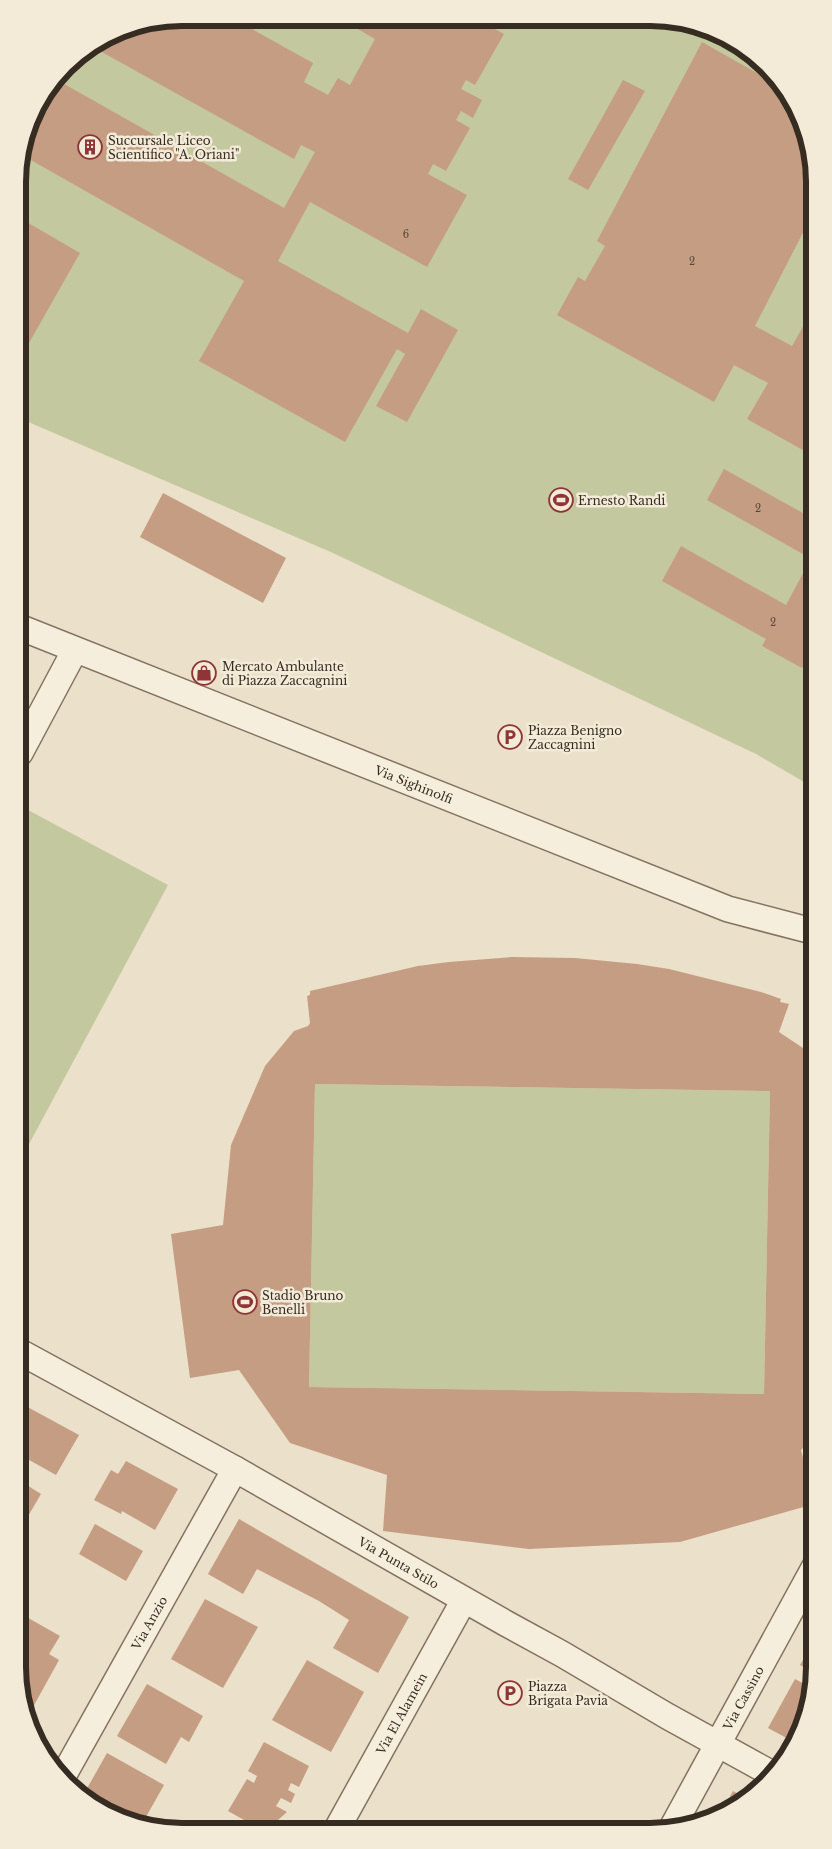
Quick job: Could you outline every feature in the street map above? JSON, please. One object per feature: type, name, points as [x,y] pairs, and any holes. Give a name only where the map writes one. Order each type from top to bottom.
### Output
[{"type":"street","name":"Via Sighinolfi","points":[[27,630],[728,909],[806,929]]},
{"type":"street","points":[[27,740],[74,650]]},
{"type":"street","name":"Via Punta Stilo","points":[[26,1355],[235,1469],[766,1771]]},
{"type":"street","name":"Via Anzio","points":[[66,1771],[235,1469]]},
{"type":"street","name":"Via Cassino","points":[[676,1820],[805,1584]]},
{"type":"street","name":"Via El Alamein","points":[[341,1823],[464,1600]]},
{"type":"green space","points":[[650,26],[680,29],[719,42],[753,65],[774,87],[794,122],[804,162],[806,182],[806,783],[756,754],[333,553],[27,421],[27,172],[32,142],[38,122],[58,87],[87,58],[104,47],[122,38],[152,29],[172,27]]},
{"type":"green space","points":[[28,810],[168,885],[26,1149]]},
{"type":"green space","points":[[315,1084],[770,1091],[764,1394],[309,1387]]},
{"type":"building","points":[[490,26],[504,34],[475,85],[466,80],[461,89],[482,100],[473,118],[461,111],[456,120],[470,128],[446,171],[433,164],[428,174],[467,195],[427,267],[310,202],[278,261],[408,333],[421,309],[458,330],[407,422],[376,406],[405,354],[397,349],[345,442],[199,361],[244,281],[29,159],[38,122],[62,83],[284,208],[315,152],[301,145],[294,159],[100,51],[122,38],[152,29],[172,27],[248,27],[313,63],[304,82],[328,95],[338,78],[350,85],[375,39],[354,27]]},
{"type":"building","points":[[702,42],[766,78],[785,104],[794,122],[800,142],[806,182],[806,227],[755,326],[792,346],[806,321],[806,452],[747,419],[768,383],[734,365],[714,402],[557,315],[578,277],[585,281],[605,246],[597,241]]},
{"type":"building","points":[[623,80],[645,91],[588,190],[568,179]]},
{"type":"building","points":[[27,222],[80,253],[27,347]]},
{"type":"building","points":[[724,469],[806,515],[806,556],[707,500]]},
{"type":"building","points":[[163,493],[286,558],[263,603],[140,537]]},
{"type":"building","points":[[681,546],[786,605],[806,568],[806,661],[802,668],[762,646],[766,639],[662,581]]},
{"type":"building","name":"Stadio Bruno Benelli","points":[[512,957],[575,958],[637,964],[669,969],[761,992],[781,999],[780,1002],[789,1004],[779,1032],[805,1050],[805,1446],[801,1450],[805,1465],[805,1507],[680,1542],[529,1549],[383,1531],[387,1475],[290,1443],[239,1370],[190,1378],[171,1234],[223,1225],[231,1145],[265,1066],[294,1031],[308,1026],[310,1023],[307,996],[310,995],[310,991],[418,966]],"holes":[[[315,1084],[770,1091],[764,1394],[309,1387]]]},
{"type":"building","points":[[26,1406],[79,1435],[56,1475],[26,1458]]},
{"type":"building","points":[[126,1461],[178,1489],[155,1530],[122,1511],[121,1514],[94,1500],[111,1470],[118,1474]]},
{"type":"building","points":[[26,1485],[41,1494],[26,1520]]},
{"type":"building","points":[[239,1519],[409,1617],[378,1673],[333,1648],[349,1620],[319,1601],[257,1569],[243,1594],[208,1574]]},
{"type":"building","points":[[95,1524],[143,1551],[126,1581],[79,1554]]},
{"type":"building","points":[[205,1599],[258,1627],[223,1688],[171,1659]]},
{"type":"building","points":[[26,1617],[60,1636],[49,1654],[59,1660],[32,1708],[26,1667]]},
{"type":"building","points":[[805,1656],[805,1668],[800,1665]]},
{"type":"building","points":[[307,1660],[364,1692],[331,1752],[272,1720]]},
{"type":"building","points":[[795,1679],[804,1684],[803,1697],[794,1727],[788,1739],[768,1728]]},
{"type":"building","points":[[147,1684],[203,1716],[189,1742],[181,1737],[166,1764],[117,1736]]},
{"type":"building","points":[[264,1742],[309,1766],[299,1787],[291,1783],[288,1790],[295,1794],[291,1803],[281,1798],[276,1806],[287,1812],[275,1823],[249,1823],[228,1811],[247,1779],[254,1783],[257,1776],[248,1771]]},
{"type":"building","points":[[107,1753],[164,1785],[145,1818],[113,1807],[87,1789]]},
{"type":"building","points":[[733,1791],[739,1794],[728,1802],[727,1803]]},
{"type":"place","name":"Succursale Liceo Scientifico \"A. Oriani\"","points":[[90,147]]},
{"type":"place","name":"Ernesto Randi","points":[[561,500]]},
{"type":"place","name":"Mercato Ambulante di Piazza Zaccagnini","points":[[204,673]]},
{"type":"place","name":"Piazza Benigno Zaccagnini","points":[[510,737]]},
{"type":"place","name":"Stadio Bruno Benelli","points":[[245,1302]]},
{"type":"place","name":"Piazza Brigata Pavia","points":[[510,1693]]}]
